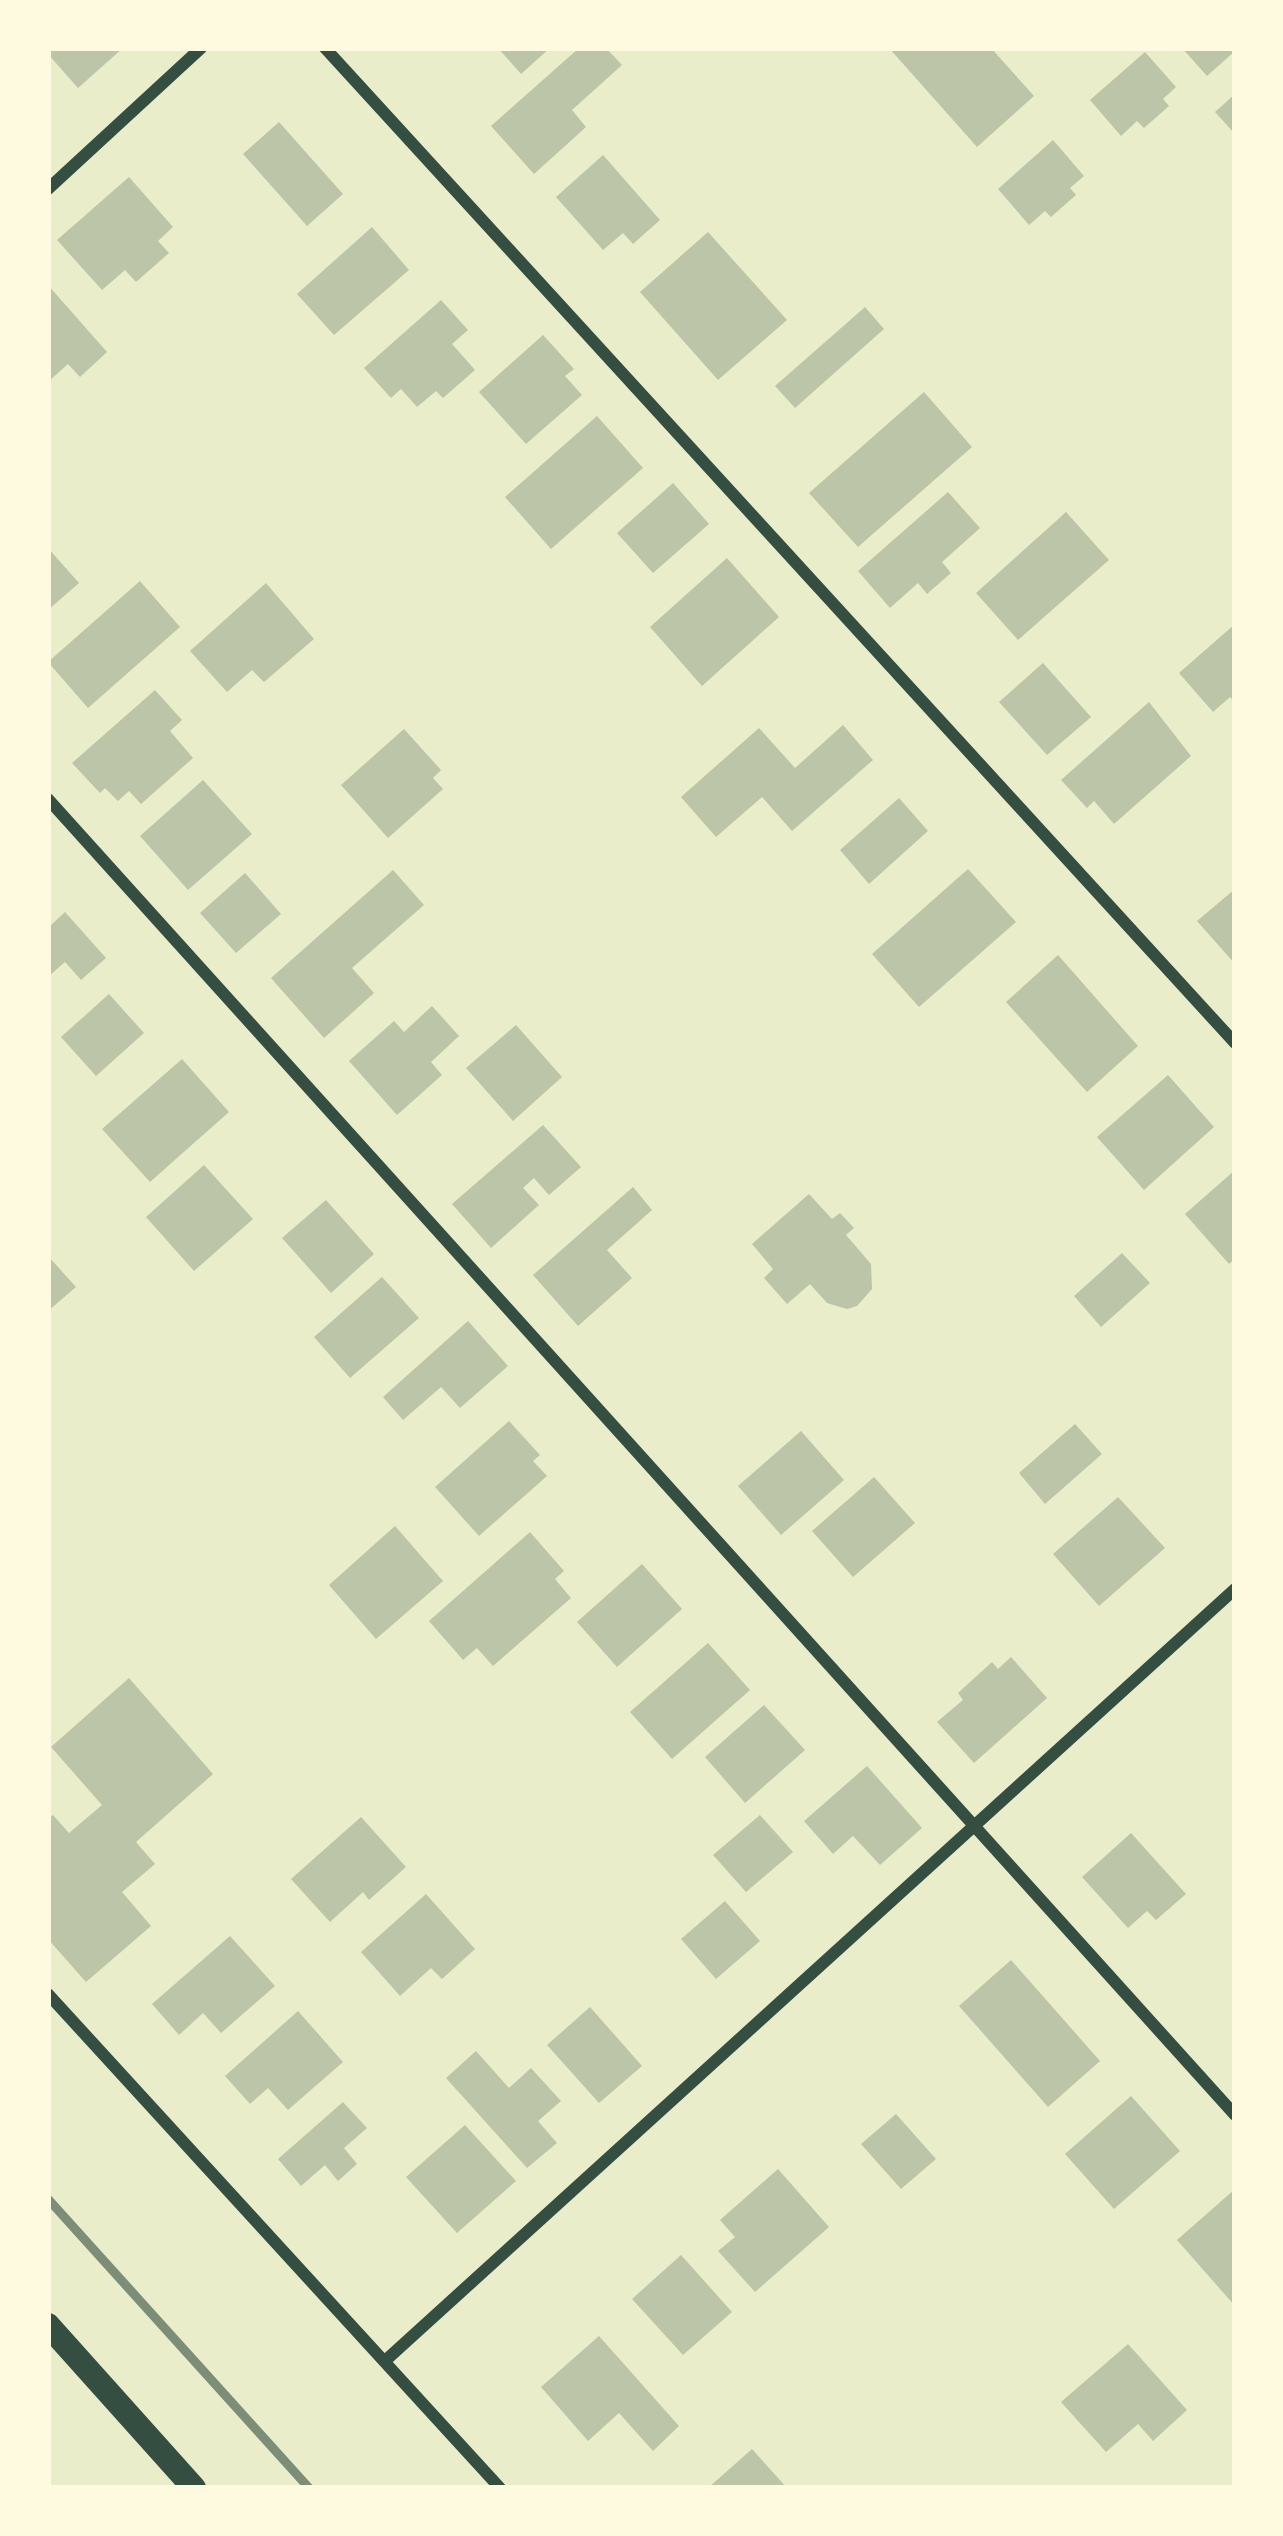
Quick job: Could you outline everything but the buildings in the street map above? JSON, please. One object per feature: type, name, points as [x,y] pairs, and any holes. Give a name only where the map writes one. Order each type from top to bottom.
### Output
[{"type":"main road","points":[[48,2325],[194,2488]]},
{"type":"street","points":[[48,189],[201,48]]},
{"type":"street","points":[[325,48],[1235,1042]]},
{"type":"street","points":[[48,799],[1235,2115]]},
{"type":"street","points":[[386,2360],[1235,1589]]},
{"type":"street","points":[[48,1994],[500,2488]]},
{"type":"railway","points":[[48,2199],[309,2488]]}]
